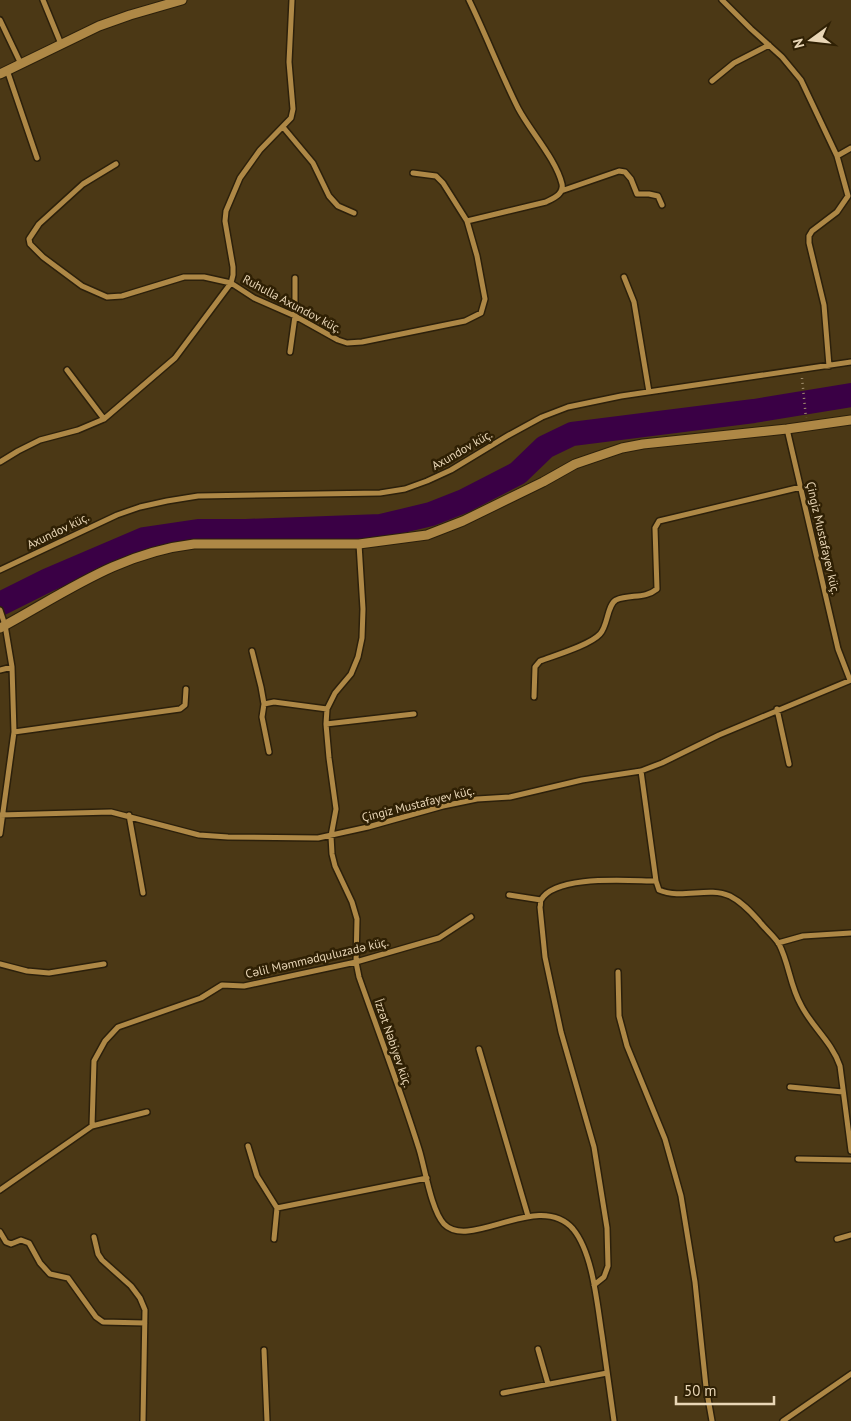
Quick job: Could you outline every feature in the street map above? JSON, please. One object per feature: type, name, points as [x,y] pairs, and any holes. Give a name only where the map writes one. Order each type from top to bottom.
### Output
[{"type":"street","points":[[43,0],[61,44]]},
{"type":"street","points":[[37,158],[4,72],[99,26],[182,0]]},
{"type":"street","points":[[0,462],[40,440],[78,430],[104,419],[175,358],[231,283],[233,267],[225,221],[226,211],[233,192],[247,167],[260,150],[291,118],[293,109],[289,62],[292,0]]},
{"type":"street","points":[[467,221],[546,202],[556,197],[561,191],[562,185],[554,165],[519,109],[469,0]]},
{"type":"street","points":[[722,0],[782,56],[801,80],[837,156],[850,193],[837,212],[812,231],[809,236],[824,305],[829,366]]},
{"type":"street","points":[[0,20],[21,64]]},
{"type":"street","points":[[712,81],[734,64],[769,45]]},
{"type":"street","points":[[283,128],[313,164],[329,196],[338,206],[354,213]]},
{"type":"street","points":[[837,156],[851,148]]},
{"type":"street","name":"Ruhulla Axundov küç.","points":[[116,164],[83,184],[35,230],[29,239],[30,244],[43,257],[82,286],[107,297],[122,296],[184,277],[204,277],[231,283],[254,298],[295,316],[347,343],[362,342],[465,321],[481,313],[485,299],[477,256],[467,221],[443,183],[436,176],[413,172]]},
{"type":"street","points":[[561,191],[619,171],[625,172],[631,179],[637,194],[658,196],[662,205]]},
{"type":"street","points":[[624,277],[634,302],[649,392]]},
{"type":"street","points":[[290,352],[295,316],[294,278]]},
{"type":"street","name":"Axundov küç.","points":[[0,570],[117,515],[140,507],[198,496],[380,493],[405,488],[451,470],[509,434],[542,417],[568,408],[622,396],[851,362]]},
{"type":"street","points":[[67,370],[104,419]]},
{"type":"street","points":[[3,626],[91,576],[121,562],[175,546],[194,544],[359,544],[408,538],[440,530],[542,482],[575,464],[622,448],[851,420]]},
{"type":"street","name":"Çingiz Mustafayev küç.","points":[[2,815],[111,812],[199,834],[228,837],[297,838],[331,836],[477,799],[510,797],[582,780],[641,771],[777,710],[850,680],[838,649],[787,429]]},
{"type":"street","points":[[534,697],[535,667],[540,661],[592,641],[602,633],[611,605],[617,600],[650,594],[657,589],[655,528],[659,521],[801,487]]},
{"type":"street","name":"İzzət Nəbiyev küç.","points":[[359,544],[363,609],[362,638],[358,657],[351,674],[334,694],[327,709],[326,724],[336,809],[331,836],[332,854],[335,866],[352,902],[357,918],[356,962],[359,977],[419,1149],[437,1212],[444,1224],[460,1231],[528,1216],[549,1216],[563,1220],[574,1230],[584,1247],[594,1285],[614,1421]]},
{"type":"street","points":[[0,834],[14,732],[12,667],[1,613]]},
{"type":"street","points":[[252,651],[264,704],[262,717],[269,752]]},
{"type":"street","points":[[0,670],[12,667]]},
{"type":"street","points":[[14,732],[180,709],[185,705],[186,689]]},
{"type":"street","points":[[264,704],[274,702],[327,709]]},
{"type":"street","points":[[777,710],[789,764]]},
{"type":"street","points":[[326,724],[414,714]]},
{"type":"street","points":[[641,771],[659,890],[669,894],[718,893],[730,896],[751,912],[778,943],[800,1005],[837,1055],[844,1092],[851,1151]]},
{"type":"street","points":[[129,815],[143,893]]},
{"type":"street","points":[[594,1285],[604,1277],[608,1266],[607,1228],[594,1146],[561,1032],[545,956],[541,900],[554,888],[569,883],[656,880]]},
{"type":"street","points":[[510,894],[541,900]]},
{"type":"street","name":"Cəlil Məmmədquluzadə küç.","points":[[92,1126],[94,1060],[104,1041],[118,1027],[201,998],[222,986],[244,986],[356,962],[439,938],[471,917]]},
{"type":"street","points":[[778,943],[803,936],[851,933]]},
{"type":"street","points":[[0,964],[27,971],[49,973],[104,964]]},
{"type":"street","points":[[618,972],[618,1016],[627,1046],[665,1139],[681,1196],[695,1282],[706,1387],[712,1421]]},
{"type":"street","points":[[479,1049],[528,1216]]},
{"type":"street","points":[[790,1087],[844,1092]]},
{"type":"street","points":[[0,1190],[92,1126],[147,1112]]},
{"type":"street","points":[[248,1146],[257,1176],[277,1208],[274,1240]]},
{"type":"street","points":[[798,1159],[851,1160]]},
{"type":"street","points":[[277,1208],[427,1178]]},
{"type":"street","points":[[0,1232],[6,1242],[12,1244],[21,1240],[28,1243],[40,1263],[50,1274],[68,1278],[96,1317],[103,1322],[146,1323]]},
{"type":"street","points":[[837,1240],[851,1235]]},
{"type":"street","points":[[94,1237],[98,1254],[102,1260],[132,1286],[145,1310],[143,1421]]},
{"type":"street","points":[[538,1349],[548,1384]]},
{"type":"street","points":[[264,1350],[268,1421]]},
{"type":"street","points":[[502,1393],[607,1373]]},
{"type":"street","points":[[783,1421],[851,1374]]},
{"type":"path","points":[[801,370],[807,426]]},
{"type":"waterway","points":[[0,604],[48,580],[144,539],[198,531],[381,526],[431,514],[464,501],[518,473],[545,447],[572,434],[754,411],[851,395]]}]
